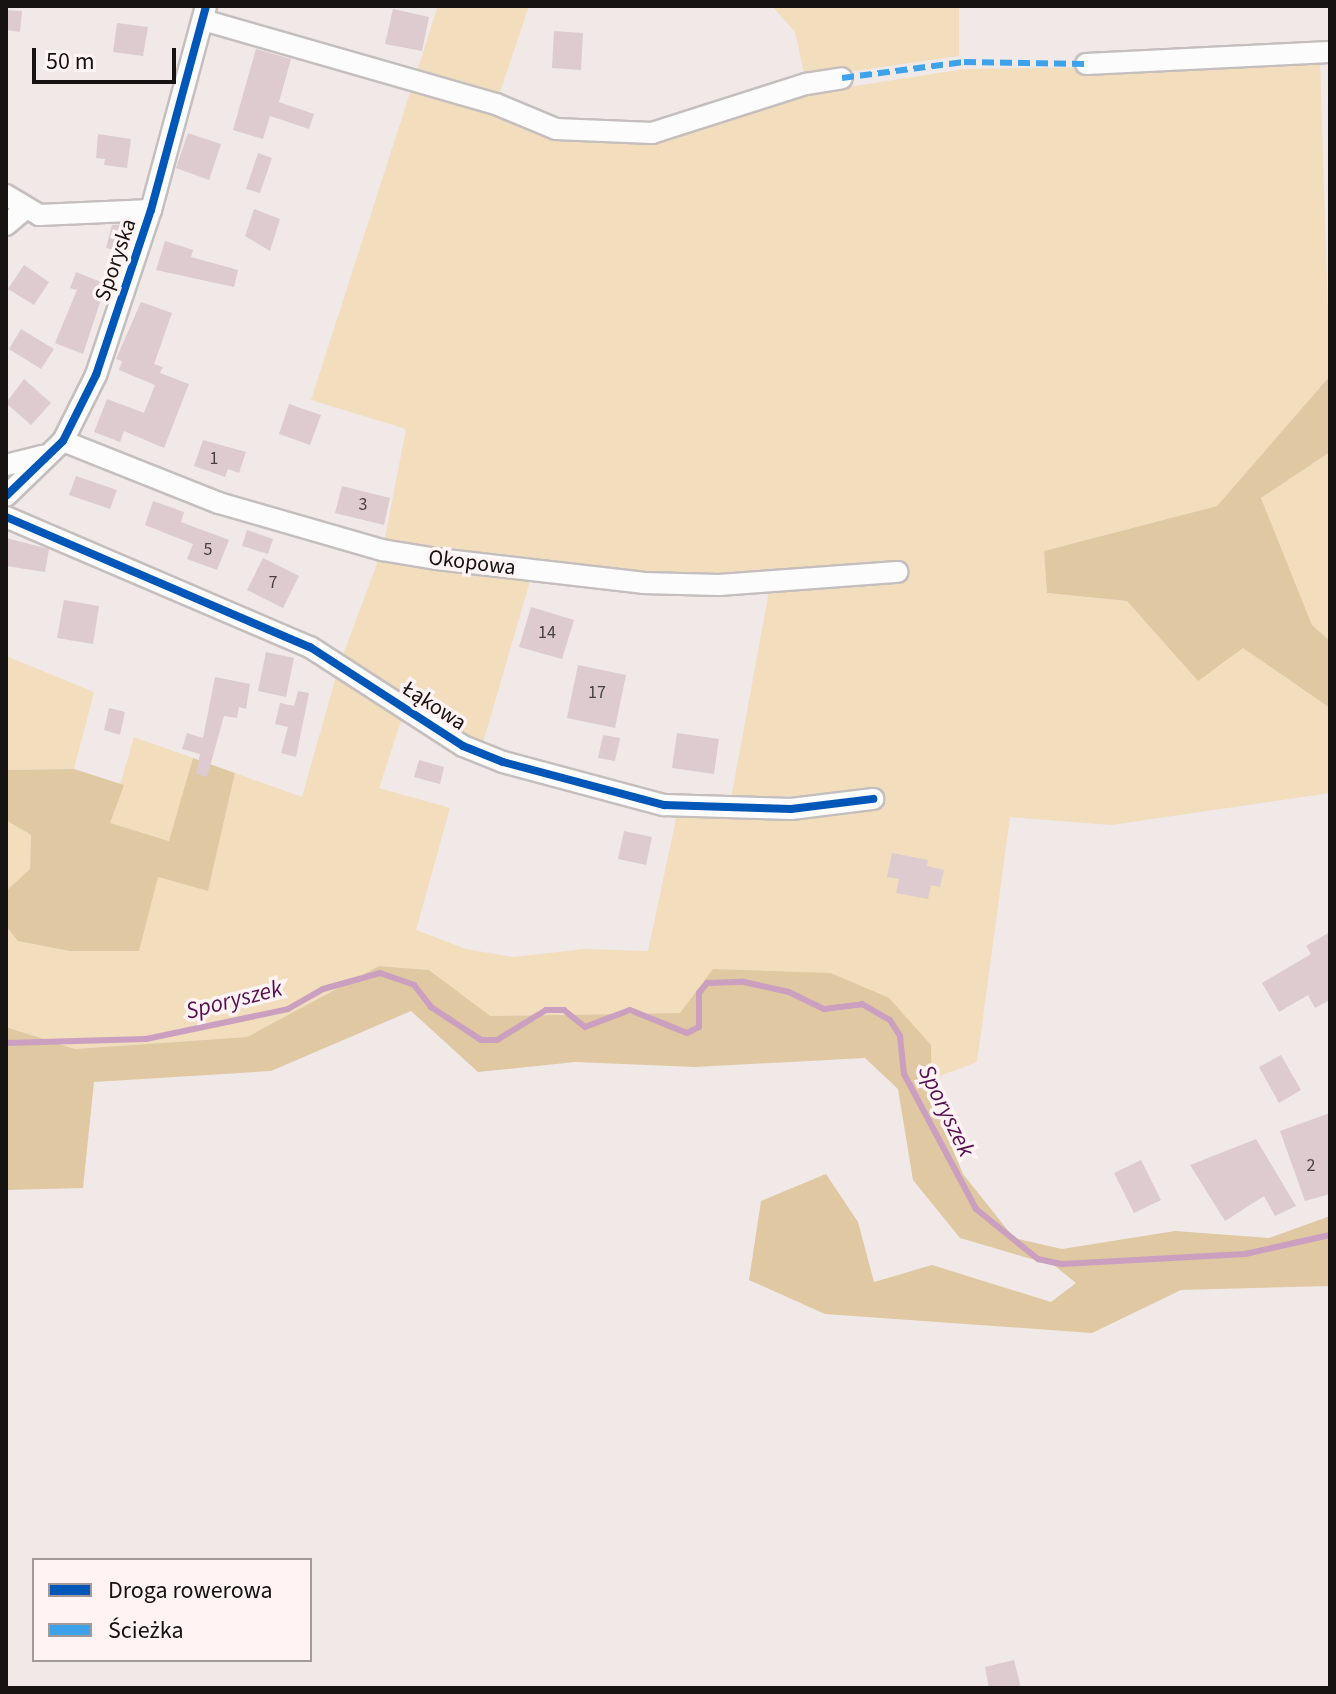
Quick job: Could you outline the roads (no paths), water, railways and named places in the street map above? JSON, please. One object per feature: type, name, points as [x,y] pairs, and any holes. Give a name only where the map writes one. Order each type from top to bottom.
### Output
[{"type":"street","points":[[204,13],[496,104],[556,129],[652,133],[806,84],[842,78]]},
{"type":"street","name":"Sporyska","points":[[6,496],[43,456],[63,441],[96,375],[151,210],[204,13]]},
{"type":"street","points":[[1086,64],[1330,52]]},
{"type":"street","points":[[6,195],[39,215],[151,210]]},
{"type":"street","points":[[6,225],[26,208]]},
{"type":"street","name":"Okopowa","points":[[63,441],[219,503],[382,550],[437,559],[643,583],[704,585],[898,572]]},
{"type":"street","name":"Sporyska","points":[[6,465],[43,456]]},
{"type":"street","name":"Łąkowa","points":[[6,517],[310,647],[463,746],[503,762],[664,805],[791,809],[873,799]]},
{"type":"waterway","name":"Sporyszek","points":[[6,1043],[146,1039],[288,1009],[323,989],[380,973],[414,985],[431,1007],[481,1040],[497,1040],[546,1010],[564,1010],[585,1027],[630,1010],[687,1033],[699,1027],[699,993],[707,983],[744,982],[789,992],[824,1009],[862,1004],[890,1020],[900,1036],[904,1074],[976,1209],[1038,1259],[1062,1264],[1245,1254],[1330,1235]]}]
